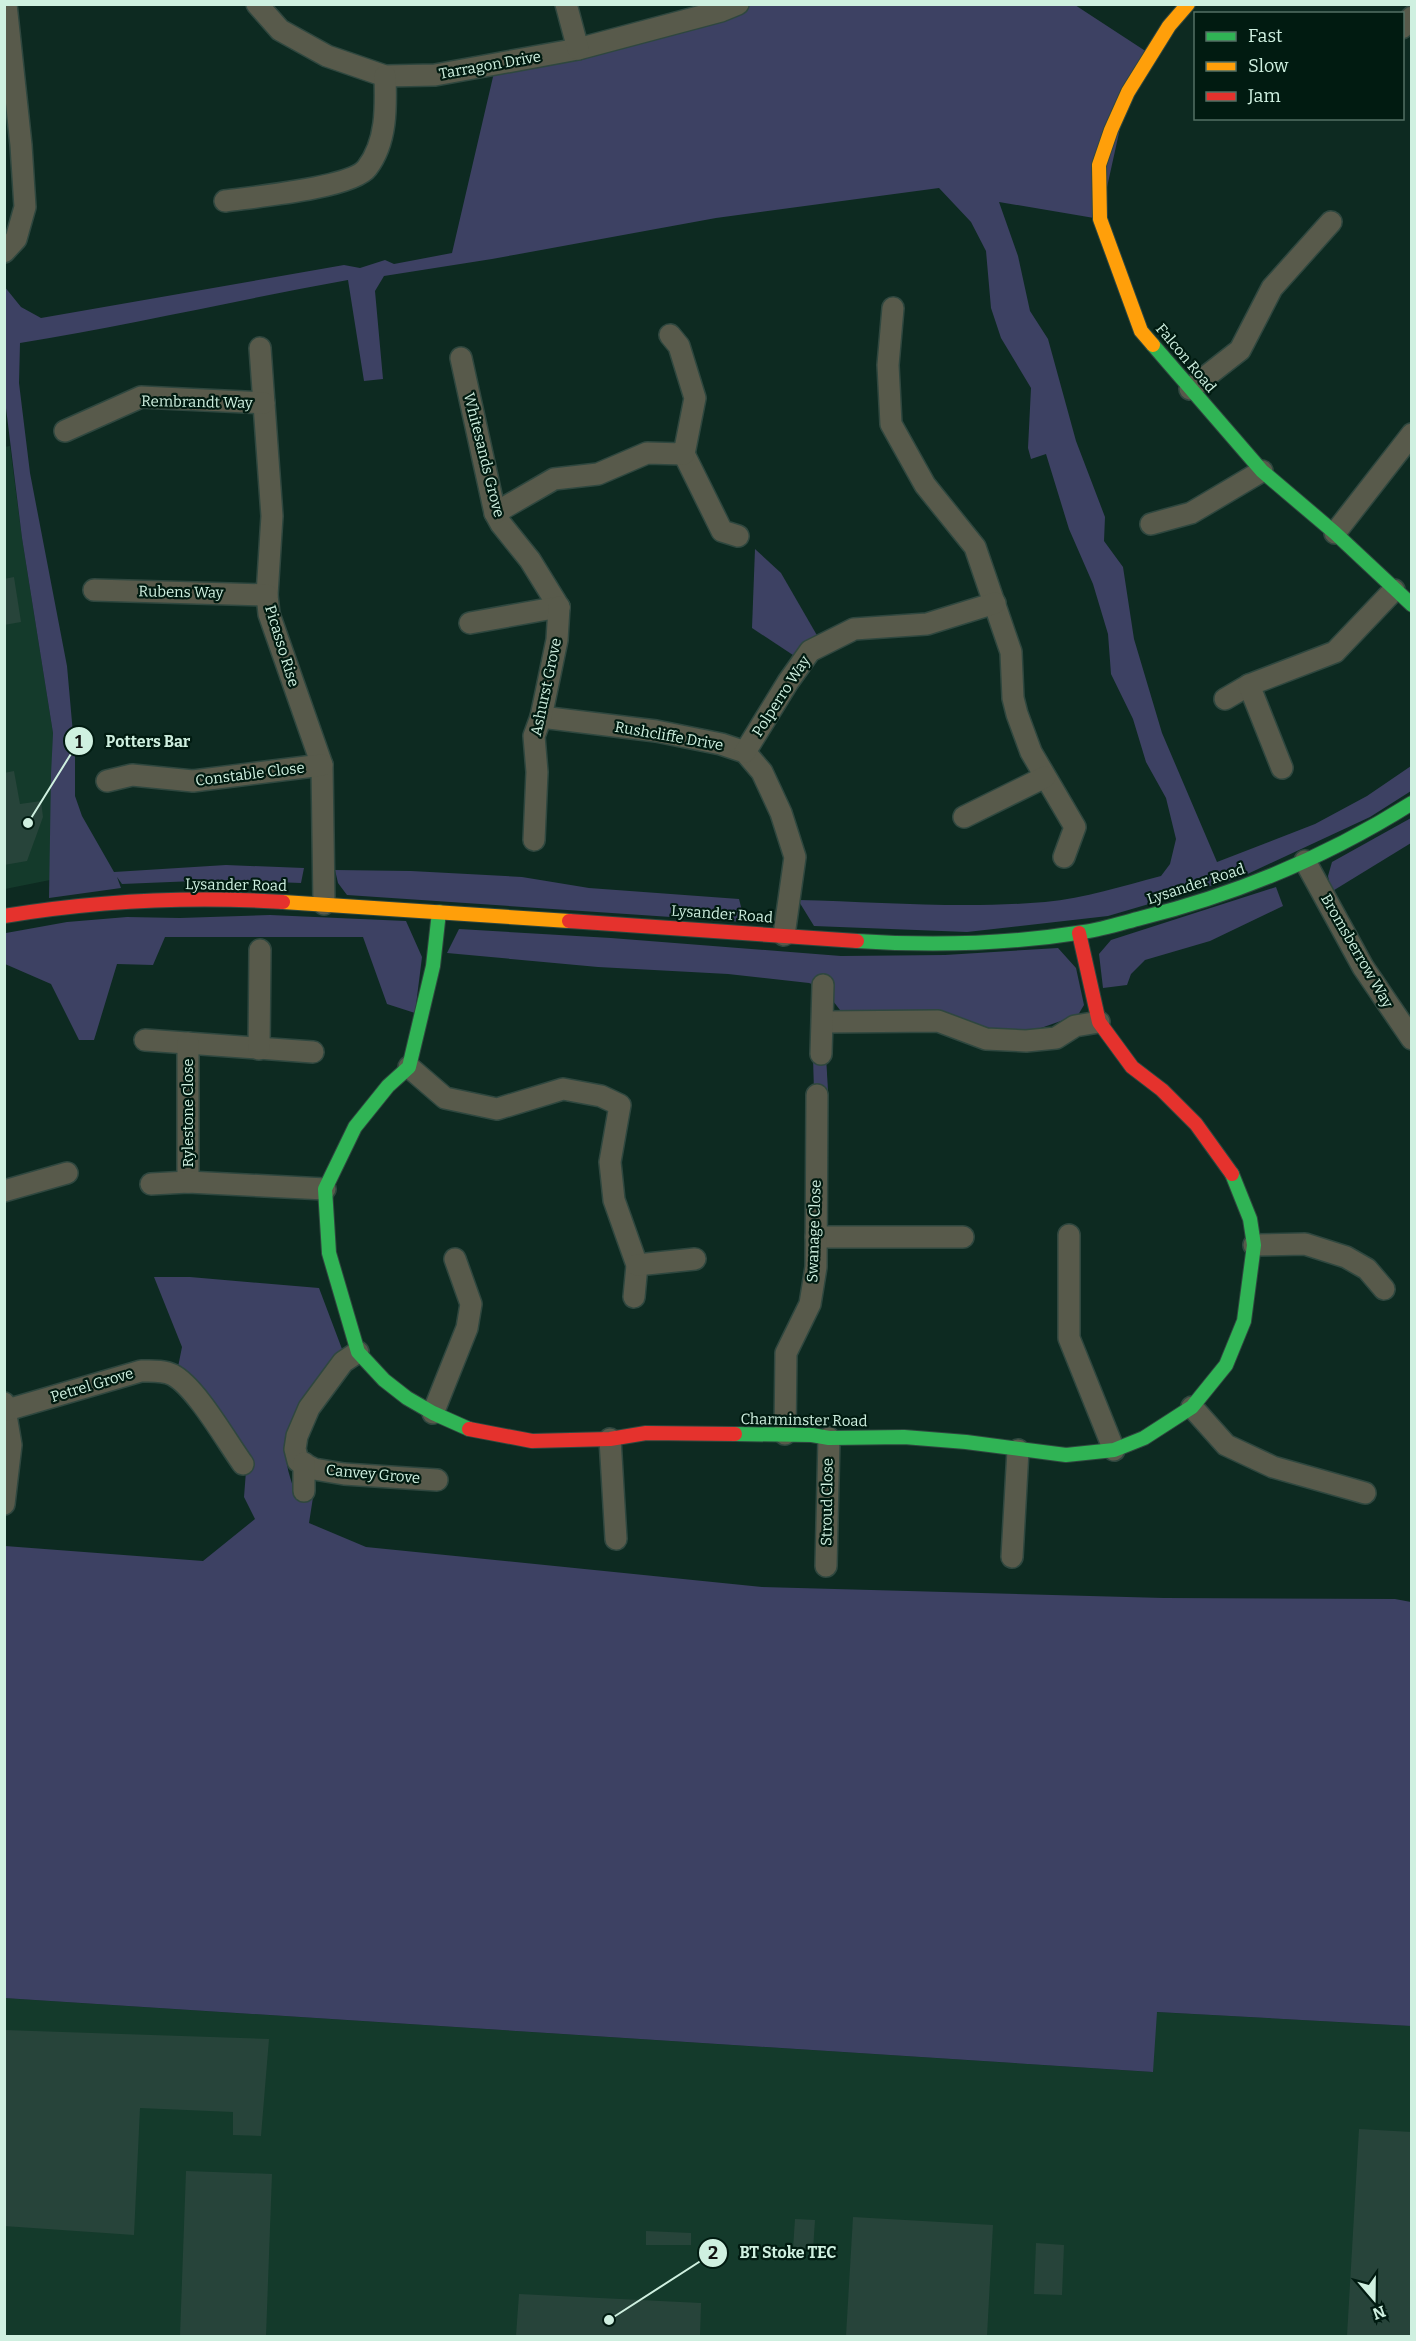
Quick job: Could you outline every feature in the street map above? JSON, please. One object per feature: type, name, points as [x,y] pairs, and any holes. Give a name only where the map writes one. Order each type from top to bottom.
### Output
[{"type":"street","points":[[4,252],[16,239],[24,207],[21,145],[6,4]]},
{"type":"street","name":"Tarragon Drive","points":[[257,4],[280,30],[289,36],[327,56],[385,75],[435,75],[578,49],[721,11],[738,4]]},
{"type":"street","points":[[566,4],[578,49]]},
{"type":"street","name":"Falcon Road","points":[[1188,4],[1169,26],[1128,92],[1111,130],[1100,165],[1100,219],[1141,331],[1262,471],[1335,533],[1412,605]]},
{"type":"street","points":[[225,201],[331,186],[366,171],[380,146],[386,112],[385,75]]},
{"type":"street","points":[[1190,389],[1240,350],[1272,288],[1331,222]]},
{"type":"street","points":[[893,308],[888,365],[891,424],[925,485],[975,547],[1011,652],[1013,698],[1017,714],[1031,752],[1075,827],[1064,857]]},
{"type":"street","points":[[670,335],[679,346],[695,398],[684,454],[722,531],[738,536]]},
{"type":"street","name":"Picasso Rise","points":[[260,348],[272,516],[267,595],[269,614],[322,765],[324,904]]},
{"type":"street","name":"Whitesands Grove","points":[[461,358],[495,513],[530,560],[559,607]]},
{"type":"street","name":"Rembrandt Way","points":[[65,431],[141,398],[264,403]]},
{"type":"street","points":[[1335,533],[1412,434]]},
{"type":"street","points":[[495,513],[554,479],[598,474],[647,453],[684,454]]},
{"type":"street","points":[[1151,524],[1191,513],[1262,471]]},
{"type":"street","name":"Rubens Way","points":[[94,590],[267,595]]},
{"type":"street","points":[[1225,699],[1249,686],[1335,652],[1394,590]]},
{"type":"street","points":[[470,623],[559,607]]},
{"type":"street","name":"Ashurst Grove","points":[[534,840],[537,772],[534,736],[541,717],[557,640],[559,607]]},
{"type":"street","name":"Polperro Way","points":[[745,752],[810,651],[854,629],[927,624],[996,609]]},
{"type":"street","points":[[1249,686],[1282,768]]},
{"type":"street","name":"Rushcliffe Drive","points":[[541,717],[656,731],[721,744],[745,752]]},
{"type":"street","points":[[745,752],[762,772],[781,813],[795,856],[784,935]]},
{"type":"street","name":"Constable Close","points":[[107,781],[132,775],[193,781],[322,765]]},
{"type":"street","points":[[964,817],[1045,777]]},
{"type":"street","name":"Lysander Road","points":[[4,916],[37,910],[183,900],[241,899],[908,944],[1017,940],[1079,933],[1196,905],[1252,885],[1305,861],[1412,803]]},
{"type":"street","name":"Bromsberrow Way","points":[[1305,861],[1363,967],[1412,1039]]},
{"type":"street","points":[[439,912],[433,966],[409,1067],[445,1098],[497,1109],[563,1089],[601,1096],[620,1105],[610,1172],[614,1200],[637,1265],[634,1297]]},
{"type":"street","name":"Charminster Road","points":[[409,1067],[388,1086],[355,1127],[326,1189],[329,1253],[358,1352],[384,1380],[407,1398],[433,1413],[474,1431],[532,1441],[610,1439],[646,1433],[785,1434],[829,1438],[904,1437],[966,1442],[1066,1455],[1114,1449],[1144,1438],[1192,1407],[1226,1365],[1244,1321],[1254,1245],[1250,1219],[1235,1178],[1196,1124],[1162,1090],[1132,1067],[1099,1022],[1079,933]]},
{"type":"street","points":[[259,1049],[260,950]]},
{"type":"street","points":[[821,1054],[823,985]]},
{"type":"street","points":[[823,1022],[938,1021],[986,1039],[1026,1041],[1056,1038],[1075,1026],[1099,1022]]},
{"type":"street","name":"Rylestone Close","points":[[145,1040],[313,1052]]},
{"type":"street","name":"Rylestone Close","points":[[188,1043],[188,1182]]},
{"type":"street","name":"Swanage Close","points":[[785,1434],[786,1353],[810,1304],[816,1267],[817,1095]]},
{"type":"street","points":[[4,1191],[67,1173]]},
{"type":"street","name":"Rylestone Close","points":[[151,1184],[188,1182],[326,1189]]},
{"type":"street","points":[[1069,1235],[1069,1338],[1114,1449]]},
{"type":"street","points":[[816,1237],[963,1237]]},
{"type":"street","points":[[1254,1245],[1305,1244],[1346,1257],[1367,1269],[1383,1289]]},
{"type":"street","points":[[433,1413],[467,1328],[471,1304],[455,1259]]},
{"type":"street","points":[[637,1265],[695,1259]]},
{"type":"street","points":[[304,1491],[304,1463],[298,1461],[295,1449],[297,1436],[309,1408],[343,1362],[358,1352]]},
{"type":"street","name":"Petrel Grove","points":[[6,1407],[141,1371],[157,1371],[173,1375],[190,1388],[243,1464]]},
{"type":"street","points":[[4,1504],[11,1445],[6,1407]]},
{"type":"street","points":[[1192,1407],[1226,1445],[1273,1467],[1365,1493]]},
{"type":"street","name":"Stroud Close","points":[[826,1566],[829,1438]]},
{"type":"street","points":[[610,1439],[616,1539]]},
{"type":"street","points":[[1012,1557],[1017,1450]]},
{"type":"street","name":"Canvey Grove","points":[[304,1463],[314,1469],[344,1474],[437,1480]]},
{"type":"shaded area","points":[[728,5],[1075,5],[1150,54],[1128,92],[1100,219],[999,202],[1018,256],[1030,311],[1048,339],[1076,441],[1105,517],[1104,541],[1123,567],[1134,639],[1162,733],[1217,862],[1315,824],[1367,796],[1411,766],[1411,791],[1370,817],[1241,877],[1108,916],[967,932],[814,926],[798,900],[984,905],[1075,898],[1161,876],[1170,864],[1176,839],[1166,798],[1146,762],[1133,719],[1111,674],[1108,634],[1093,584],[1069,529],[1046,454],[1031,459],[1028,448],[1031,388],[1001,338],[991,308],[986,251],[971,222],[939,188],[716,218],[492,259],[384,276],[375,291],[383,379],[364,381],[348,280],[20,343],[19,383],[30,473],[67,666],[75,756],[75,796],[82,816],[114,872],[226,865],[304,868],[301,883],[219,880],[122,884],[117,877],[121,888],[49,898],[53,733],[22,538],[5,400],[4,286],[21,307],[41,318],[344,265],[360,268],[385,260],[394,264],[452,253],[496,64]]},
{"type":"shaded area","points":[[10,446],[53,733],[50,880],[5,889],[4,447]]},
{"type":"shaded area","points":[[755,549],[781,573],[822,644],[802,661],[752,628]]},
{"type":"shaded area","points":[[1411,818],[1411,843],[1331,892],[1328,876],[1332,862]]},
{"type":"shaded area","points":[[335,870],[411,871],[522,877],[589,888],[739,899],[745,922],[347,895],[338,883]]},
{"type":"shaded area","points":[[1276,887],[1283,906],[1210,941],[1145,960],[1131,974],[1127,985],[1103,988],[1099,954],[1111,940]]},
{"type":"shaded area","points":[[270,915],[406,921],[422,957],[415,1013],[387,1004],[363,937],[165,937],[153,965],[117,964],[94,1040],[79,1040],[51,984],[5,964],[6,933],[67,922],[127,917]]},
{"type":"shaded area","points":[[459,929],[841,956],[945,955],[1058,948],[1076,968],[1084,1005],[1078,1015],[1038,1029],[995,1033],[947,1013],[894,1016],[840,1010],[823,988],[809,983],[728,974],[598,967],[447,953]]},
{"type":"shaded area","points":[[826,1056],[828,1091],[814,1092],[813,1057]]},
{"type":"shaded area","points":[[154,1277],[190,1277],[319,1288],[342,1349],[296,1417],[287,1447],[287,1464],[294,1491],[314,1491],[309,1523],[366,1547],[762,1587],[1164,1598],[1395,1599],[1411,1602],[1411,2026],[1157,2012],[1153,2072],[4,1998],[5,1546],[203,1561],[255,1519],[244,1497],[246,1471],[176,1377],[182,1347]]},
{"type":"shaded area","points":[[4,1998],[1152,2072],[1156,2012],[1411,2026],[1411,2336],[5,2336]]},
{"type":"building","points":[[14,577],[21,622],[4,625],[4,579]]},
{"type":"building","points":[[14,771],[20,804],[41,801],[43,817],[27,861],[4,865],[4,773]]},
{"type":"building","points":[[4,2030],[269,2039],[261,2136],[233,2135],[233,2112],[140,2108],[134,2235],[4,2226]]},
{"type":"building","points":[[1359,2129],[1412,2132],[1412,2336],[1347,2336]]},
{"type":"building","points":[[186,2171],[272,2174],[266,2336],[180,2336]]},
{"type":"building","points":[[853,2217],[993,2225],[987,2336],[846,2336]]},
{"type":"building","points":[[795,2219],[815,2220],[813,2250],[793,2249]]},
{"type":"building","points":[[646,2231],[691,2233],[691,2245],[646,2245]]},
{"type":"building","points":[[1036,2243],[1064,2245],[1062,2295],[1034,2294]]},
{"type":"building","points":[[519,2294],[701,2303],[700,2336],[516,2336]]},
{"type":"traffic: fast","points":[[1153,345],[1262,471],[1335,533],[1412,605]]},
{"type":"traffic: fast","points":[[857,941],[942,944],[1056,936],[1105,928],[1247,885],[1348,840],[1412,803]]},
{"type":"traffic: fast","points":[[439,912],[433,966],[409,1067],[388,1086],[355,1127],[325,1189],[329,1253],[358,1352],[384,1380],[407,1398],[469,1429]]},
{"type":"traffic: fast","points":[[735,1434],[812,1435],[829,1438],[904,1437],[966,1442],[1066,1455],[1114,1450],[1144,1438],[1192,1407],[1226,1365],[1244,1321],[1254,1245],[1250,1219],[1232,1174]]},
{"type":"traffic: slow","points":[[1153,345],[1141,331],[1100,219],[1099,165],[1128,92],[1169,26],[1188,4]]},
{"type":"traffic: slow","points":[[283,902],[569,921]]},
{"type":"traffic: jam","points":[[4,916],[143,901],[283,902]]},
{"type":"traffic: jam","points":[[569,921],[857,941]]},
{"type":"traffic: jam","points":[[1079,933],[1099,1022],[1132,1067],[1162,1090],[1196,1124],[1232,1174]]},
{"type":"traffic: jam","points":[[469,1429],[532,1441],[610,1439],[646,1433],[735,1434]]},
{"type":"place","name":"Potters Bar","points":[[28,823]]},
{"type":"place","name":"BT Stoke TEC","points":[[609,2320]]}]
